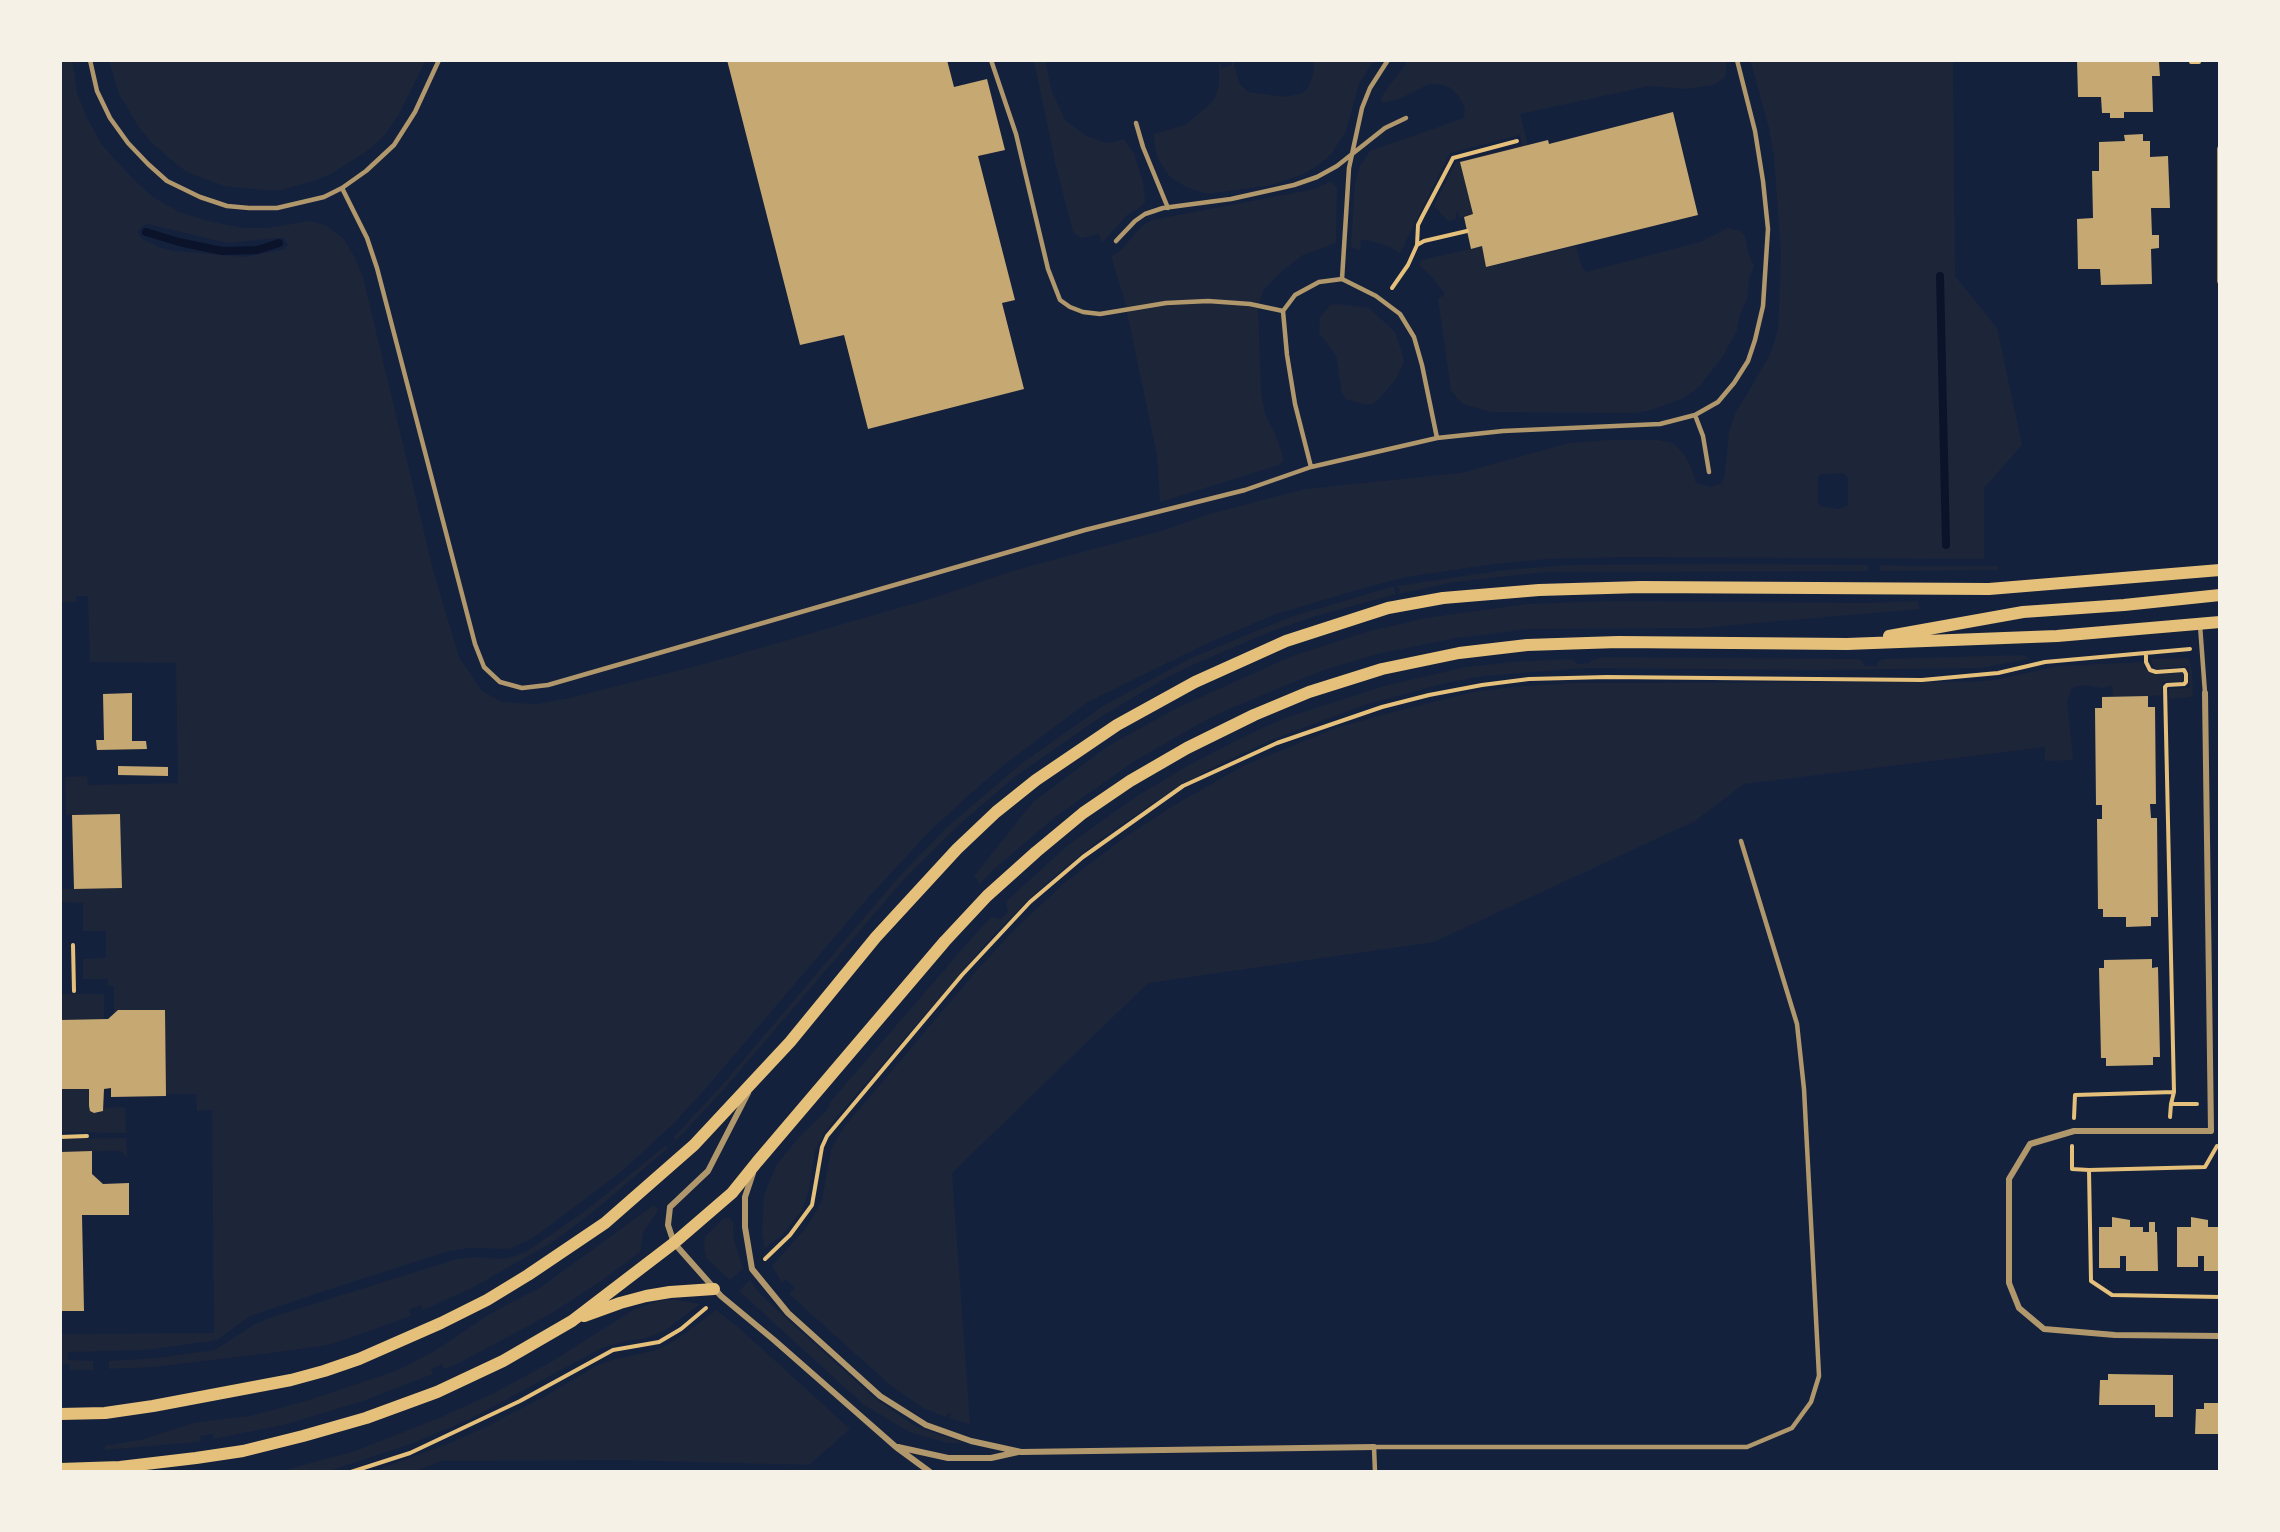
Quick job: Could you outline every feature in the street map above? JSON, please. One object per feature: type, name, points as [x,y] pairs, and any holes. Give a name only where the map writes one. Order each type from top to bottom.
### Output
[{"type":"main road","points":[[60,1414],[105,1413],[291,1380],[359,1359],[441,1323],[487,1300],[528,1275],[605,1222],[694,1145],[753,1084],[876,938],[957,849],[996,812],[1045,774],[1117,725],[1195,682],[1286,641],[1388,608],[1443,598],[1539,590],[1641,587],[1989,589],[2220,570]]},
{"type":"main road","points":[[1846,644],[2023,612],[2124,606],[2220,595]]},
{"type":"main road","points":[[60,1469],[120,1467],[243,1451],[366,1418],[437,1392],[503,1361],[572,1321],[674,1243],[732,1193],[937,950],[987,896],[1083,813],[1178,754],[1254,715],[1309,692],[1382,669],[1459,653],[1527,645],[1618,642],[1846,644],[2057,636],[2220,622]]},
{"type":"main road","points":[[572,1321],[646,1296],[714,1289]]},
{"type":"street","points":[[2220,149],[2220,281]]},
{"type":"street","points":[[2205,693],[2211,1131],[2074,1131],[2030,1144],[2009,1179],[2009,1283],[2019,1308],[2044,1329],[2115,1335],[2220,1336]]},
{"type":"street","points":[[753,1084],[708,1171],[670,1207],[668,1225],[674,1243],[714,1289],[896,1447],[930,1472]]},
{"type":"street","points":[[757,1161],[745,1197],[748,1254],[752,1269],[788,1313],[880,1396],[926,1425],[971,1441],[1021,1452]]},
{"type":"street","points":[[896,1447],[948,1458],[991,1458],[1021,1452],[1374,1448]]},
{"type":"lane","points":[[90,60],[97,91],[110,118],[135,150],[167,181],[218,203],[249,208],[277,207],[324,197],[342,188],[383,157],[394,145],[415,112],[440,60]]},
{"type":"lane","points":[[991,60],[1016,134],[1048,268],[1060,300],[1083,312],[1100,314],[1166,303],[1208,301],[1250,304],[1282,311]]},
{"type":"lane","points":[[1342,279],[1348,176],[1352,154],[1362,108],[1370,87],[1388,60]]},
{"type":"lane","points":[[342,188],[367,238],[377,268],[475,644],[484,667],[500,682],[522,688],[548,685],[1085,530],[1245,490],[1311,467],[1437,438],[1503,431],[1659,424],[1695,415],[1718,402],[1734,383],[1748,360],[1763,306],[1767,229],[1763,181],[1755,131],[1737,60]]},
{"type":"lane","points":[[1116,241],[1145,214],[1168,207],[1231,199],[1294,185],[1317,177],[1337,166],[1385,128],[1406,118]]},
{"type":"lane","points":[[1136,123],[1143,147],[1168,207]]},
{"type":"lane","points":[[1311,467],[1295,404],[1282,311],[1295,295],[1319,282],[1342,279],[1376,296],[1400,314],[1414,337],[1437,438]]},
{"type":"lane","points":[[1695,415],[1703,436],[1709,472]]},
{"type":"lane","points":[[2200,625],[2205,693]]},
{"type":"lane","points":[[1375,1472],[1374,1448],[1747,1448],[1792,1428],[1811,1402],[1819,1376],[1804,1089],[1797,1024],[1742,841]]},
{"type":"path","points":[[2191,60],[2191,62],[2199,62]]},
{"type":"path","points":[[1392,288],[1408,265],[1417,245],[1418,225],[1453,158],[1517,141]]},
{"type":"path","points":[[1417,245],[1424,241],[1467,231]]},
{"type":"path","points":[[768,1256],[790,1235],[812,1204],[822,1147],[827,1136],[962,975],[1030,902],[1083,857],[1183,786],[1277,743],[1370,711],[1419,698],[1482,684],[1529,679],[1607,676],[1922,680],[1998,673],[2045,662],[2200,648]]},
{"type":"path","points":[[2146,653],[2150,670],[2156,672],[2184,670],[2186,674],[2184,684],[2167,684],[2165,687],[2174,1092],[2170,1104],[2170,1131]]},
{"type":"path","points":[[73,945],[74,991]]},
{"type":"path","points":[[2074,1095],[2174,1092]]},
{"type":"path","points":[[2170,1104],[2211,1104]]},
{"type":"path","points":[[60,1137],[87,1136]]},
{"type":"path","points":[[2072,1169],[2205,1167],[2218,1145]]},
{"type":"path","points":[[2089,1170],[2091,1281],[2112,1295],[2220,1297]]},
{"type":"path","points":[[351,1472],[419,1449],[520,1401],[613,1350],[659,1342],[681,1329],[708,1306]]},
{"type":"shaded area","points":[[60,60],[72,60],[77,93],[87,118],[102,145],[153,197],[179,212],[208,221],[243,228],[268,228],[310,221],[325,225],[343,238],[363,277],[433,570],[459,657],[482,691],[502,702],[537,704],[570,698],[715,661],[933,598],[1016,570],[1305,489],[1461,473],[1569,443],[1607,440],[1657,440],[1673,443],[1684,454],[1696,483],[1710,487],[1721,484],[1725,474],[1729,432],[1735,414],[1770,355],[1778,330],[1781,254],[1774,157],[1769,128],[1750,60],[1953,60],[1955,276],[1997,328],[2022,445],[1984,488],[1984,559],[1627,557],[1548,559],[1494,564],[1406,577],[1364,588],[1276,614],[1208,643],[1088,702],[1005,764],[970,794],[930,831],[867,899],[674,1123],[621,1172],[533,1238],[509,1249],[470,1248],[449,1251],[250,1316],[219,1339],[211,1341],[146,1350],[68,1352],[68,1360],[93,1361],[93,1370],[70,1370],[69,1364],[60,1364],[60,1334],[214,1333],[212,1110],[197,1111],[196,1094],[166,1094],[118,1010],[114,1013],[114,986],[108,986],[108,979],[83,979],[83,959],[106,958],[106,931],[83,931],[83,903],[60,902],[60,889],[122,887],[120,814],[66,815],[65,777],[87,776],[88,785],[178,783],[176,663],[90,662],[88,596],[76,596],[76,602],[60,602]],"holes":[[[148,224],[227,243],[284,238],[288,245],[282,250],[245,257],[174,251],[161,248],[141,238],[138,232]],[[1844,473],[1848,478],[1848,505],[1839,509],[1821,506],[1818,503],[1818,476]]]},
{"type":"shaded area","points":[[109,60],[426,60],[398,116],[384,136],[367,151],[331,174],[316,180],[281,190],[263,190],[224,186],[187,172],[176,164],[151,142],[138,126],[119,94]]},
{"type":"shaded area","points":[[1034,60],[1045,60],[1052,92],[1065,120],[1085,135],[1100,141],[1110,143],[1124,139],[1134,154],[1143,182],[1145,202],[1127,215],[1102,243],[1099,234],[1081,238],[1073,232],[1055,162]]},
{"type":"shaded area","points":[[1219,60],[1222,68],[1232,65],[1231,60],[1233,60],[1239,83],[1248,92],[1285,97],[1303,93],[1308,88],[1313,74],[1314,60],[1374,60],[1359,84],[1346,131],[1332,153],[1320,164],[1304,174],[1272,185],[1207,194],[1186,187],[1169,176],[1157,157],[1154,134],[1185,125],[1215,98],[1219,84]]},
{"type":"shaded area","points":[[1409,60],[1726,60],[1726,71],[1725,77],[1714,85],[1686,89],[1649,86],[1520,114],[1528,145],[1460,162],[1473,214],[1459,218],[1456,212],[1456,219],[1448,221],[1434,206],[1456,162],[1522,145],[1520,135],[1450,153],[1400,253],[1388,246],[1367,240],[1361,240],[1360,250],[1351,247],[1355,183],[1360,166],[1370,151],[1464,118],[1465,108],[1458,95],[1449,87],[1438,84],[1427,85],[1399,99],[1382,103],[1381,98]]},
{"type":"shaded area","points":[[1331,181],[1337,188],[1336,243],[1303,255],[1283,270],[1263,291],[1258,306],[1261,391],[1265,414],[1284,459],[1279,465],[1160,502],[1157,455],[1124,298],[1111,256],[1118,253],[1143,225],[1152,220],[1315,189]]},
{"type":"shaded area","points":[[1728,228],[1741,231],[1745,236],[1754,266],[1749,279],[1747,299],[1740,314],[1737,330],[1723,356],[1700,386],[1684,398],[1651,410],[1635,413],[1491,412],[1463,404],[1451,391],[1438,299],[1445,294],[1419,265],[1422,260],[1482,246],[1487,267],[1576,246],[1582,268],[1586,272],[1700,242]]},
{"type":"shaded area","points":[[1330,305],[1369,308],[1395,332],[1404,362],[1396,379],[1372,404],[1346,399],[1342,392],[1336,355],[1319,333],[1320,318]]},
{"type":"shaded area","points":[[1570,565],[1868,565],[1868,571],[1545,572],[1454,582],[1399,594],[1400,590],[1397,586],[1505,570]]},
{"type":"shaded area","points":[[1880,565],[1998,566],[1997,570],[1885,571],[1879,570]]},
{"type":"shaded area","points":[[1395,586],[1396,594],[1272,631],[1162,680],[1102,716],[1016,776],[962,822],[905,878],[724,1089],[672,1145],[588,1216],[551,1243],[472,1288],[423,1310],[421,1305],[409,1310],[411,1316],[327,1345],[154,1367],[109,1369],[109,1361],[157,1358],[215,1350],[255,1324],[269,1318],[457,1259],[476,1257],[499,1259],[527,1251],[584,1212],[665,1146],[668,1148],[676,1140],[674,1137],[724,1083],[896,880],[947,827],[1021,764],[1103,706],[1191,658],[1293,616]]},
{"type":"shaded area","points":[[1614,601],[1867,603],[1918,601],[1919,609],[1700,628],[1529,629],[1456,638],[1377,654],[1327,669],[1284,686],[1220,713],[1188,730],[1133,762],[1055,817],[980,884],[974,876],[1033,802],[1108,746],[1179,707],[1292,656],[1370,631],[1426,618],[1528,604]]},
{"type":"shaded area","points":[[2024,655],[2029,659],[1980,668],[1817,670],[1585,668],[1483,676],[1446,683],[1364,705],[1269,741],[1212,768],[1162,797],[1095,843],[1043,886],[996,932],[825,1131],[815,1151],[809,1190],[802,1210],[782,1235],[765,1248],[762,1234],[764,1195],[777,1164],[800,1136],[827,1110],[831,1101],[991,917],[1001,919],[1009,911],[1006,907],[1007,901],[1068,845],[1137,796],[1243,737],[1285,718],[1384,686],[1466,667],[1511,662],[1571,659],[1578,664],[1590,663],[1590,661],[1603,657],[1860,659],[1864,666],[1877,666],[1877,662],[1883,659]]},
{"type":"shaded area","points":[[2189,658],[2193,695],[2169,699],[2169,689],[2190,688],[2188,666],[2157,669],[2154,668],[2151,659]]},
{"type":"shaded area","points":[[2143,662],[2148,672],[2183,673],[2184,681],[2162,682],[2162,695],[2148,696],[2113,696],[2112,685],[2103,688],[2083,685],[2072,688],[2067,701],[2073,760],[2045,761],[2045,747],[1744,784],[1695,821],[1434,942],[1148,983],[952,1173],[970,1424],[949,1418],[951,1415],[948,1413],[946,1417],[923,1408],[889,1384],[789,1294],[794,1288],[786,1279],[782,1283],[772,1266],[805,1229],[822,1200],[831,1149],[844,1127],[979,968],[1016,928],[1063,884],[1128,835],[1176,804],[1245,765],[1336,728],[1473,692],[1512,687],[1571,683],[1972,682],[1994,680],[2059,666]]},
{"type":"shaded area","points":[[60,994],[104,994],[104,1019],[60,1020]]},
{"type":"shaded area","points":[[60,1089],[89,1089],[90,1111],[94,1113],[99,1113],[103,1108],[125,1107],[126,1133],[60,1132]]},
{"type":"shaded area","points":[[126,1138],[127,1158],[121,1151],[60,1152],[60,1139]]},
{"type":"shaded area","points":[[654,1205],[658,1210],[643,1233],[640,1252],[552,1313],[459,1363],[444,1369],[442,1364],[431,1369],[433,1374],[363,1401],[283,1425],[213,1439],[213,1434],[200,1436],[201,1441],[105,1450],[105,1446],[144,1439],[194,1423],[250,1416],[306,1401],[398,1370],[433,1352],[488,1315],[541,1287]]},
{"type":"shaded area","points":[[724,1218],[730,1218],[733,1222],[734,1240],[743,1268],[730,1280],[706,1258],[704,1246],[705,1237]]},
{"type":"shaded area","points":[[750,1280],[760,1294],[873,1397],[915,1426],[964,1443],[947,1443],[909,1432],[863,1404],[739,1291]]},
{"type":"shaded area","points":[[672,1299],[700,1304],[664,1331],[643,1339],[602,1348],[468,1420],[416,1442],[326,1472],[278,1472],[355,1451],[439,1418],[494,1393],[551,1362],[633,1310],[658,1301]]},
{"type":"shaded area","points":[[716,1310],[739,1328],[850,1429],[809,1465],[622,1460],[442,1461],[412,1472],[371,1472],[479,1430],[542,1398],[598,1365],[614,1359],[653,1351],[667,1345]]},
{"type":"building","points":[[727,60],[947,60],[954,87],[987,79],[1005,150],[978,156],[1015,300],[1002,303],[1024,389],[868,429],[844,335],[800,345]]},
{"type":"building","points":[[2077,60],[2151,60],[2151,62],[2159,62],[2160,76],[2152,76],[2153,112],[2124,112],[2124,118],[2110,118],[2110,113],[2102,113],[2101,97],[2078,97]]},
{"type":"building","points":[[1673,112],[1698,215],[1486,267],[1482,246],[1471,249],[1464,217],[1473,214],[1460,162],[1548,140],[1549,144]]},
{"type":"building","points":[[2143,134],[2143,141],[2150,141],[2150,157],[2168,156],[2170,208],[2151,208],[2152,235],[2159,235],[2159,248],[2151,249],[2152,284],[2101,285],[2100,269],[2078,269],[2077,219],[2093,218],[2092,171],[2099,171],[2099,142],[2125,141],[2124,135]]},
{"type":"building","points":[[132,693],[132,741],[146,741],[147,749],[97,750],[96,740],[104,740],[103,694]]},
{"type":"building","points":[[2148,696],[2148,707],[2155,707],[2156,804],[2150,804],[2151,818],[2157,818],[2158,917],[2151,917],[2151,926],[2126,927],[2126,917],[2103,917],[2103,909],[2098,909],[2097,819],[2102,819],[2102,805],[2096,805],[2095,708],[2102,708],[2102,697]]},
{"type":"building","points":[[118,766],[168,767],[168,776],[118,775]]},
{"type":"building","points":[[120,814],[122,888],[74,889],[72,815]]},
{"type":"building","points":[[2152,959],[2152,968],[2158,967],[2160,1057],[2153,1057],[2153,1065],[2106,1066],[2106,1058],[2101,1058],[2099,968],[2104,968],[2104,960]]},
{"type":"building","points":[[118,1010],[165,1010],[166,1096],[111,1097],[111,1088],[104,1089],[103,1111],[94,1113],[90,1111],[89,1089],[60,1089],[60,1020],[108,1019]]},
{"type":"building","points":[[92,1151],[92,1174],[103,1184],[129,1183],[129,1215],[82,1215],[84,1311],[60,1311],[60,1152]]},
{"type":"building","points":[[2112,1217],[2130,1220],[2130,1227],[2143,1227],[2143,1232],[2149,1232],[2149,1222],[2155,1222],[2158,1271],[2126,1271],[2126,1256],[2120,1256],[2120,1268],[2099,1268],[2099,1227],[2112,1227]]},
{"type":"building","points":[[2191,1217],[2208,1220],[2208,1227],[2220,1227],[2220,1271],[2204,1271],[2204,1256],[2198,1256],[2198,1267],[2177,1267],[2177,1227],[2191,1227]]},
{"type":"building","points":[[2108,1374],[2173,1375],[2173,1417],[2155,1417],[2155,1405],[2099,1405],[2100,1380],[2108,1380]]},
{"type":"building","points":[[2204,1403],[2220,1403],[2220,1434],[2195,1434],[2196,1409],[2204,1409]]},
{"type":"waterway","points":[[146,232],[222,251],[257,250],[279,243]]},
{"type":"waterway","points":[[1940,276],[1946,545]]}]
